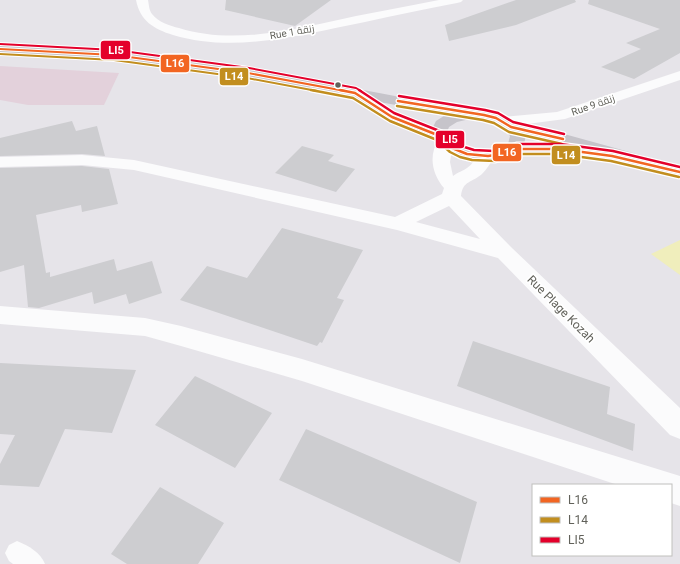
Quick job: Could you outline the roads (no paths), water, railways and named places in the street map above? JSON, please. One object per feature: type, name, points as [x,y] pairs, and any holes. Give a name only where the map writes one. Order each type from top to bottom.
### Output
[{"type":"main road","points":[[0,49],[114,56],[248,73],[484,115],[507,124],[680,172]]},
{"type":"main road","points":[[355,93],[392,117],[442,140],[453,149],[465,154],[486,156],[504,154],[513,149],[542,148],[576,151],[630,159]]},
{"type":"main road","points":[[442,140],[439,129],[443,123],[453,118],[472,114]]},
{"type":"main road","points":[[507,124],[518,136],[517,143],[513,149]]},
{"type":"street","name":"Rue 1 زنقة","points":[[142,0],[144,12],[155,23],[177,33],[208,39],[259,38],[438,2],[457,0]]},
{"type":"street","name":"Rue 9 زنقة","points":[[507,124],[559,116],[680,75]]},
{"type":"street","name":"Rue Plage Kozah","points":[[442,140],[441,161],[443,177],[452,192],[505,253],[680,426]]},
{"type":"street","points":[[397,224],[452,192],[462,178],[475,171],[486,156]]},
{"type":"street","points":[[0,162],[82,160],[134,165],[397,224],[505,253]]},
{"type":"street","points":[[0,315],[145,327],[181,336],[302,370],[659,484]]}]
